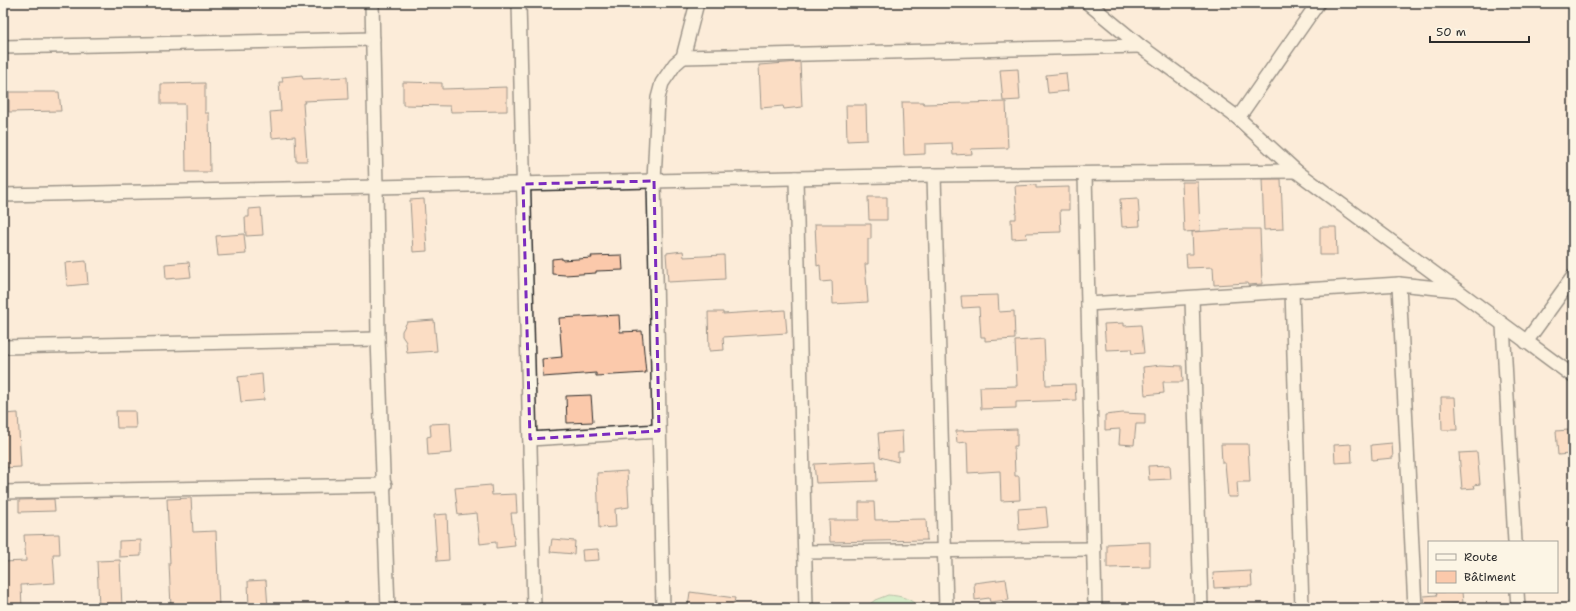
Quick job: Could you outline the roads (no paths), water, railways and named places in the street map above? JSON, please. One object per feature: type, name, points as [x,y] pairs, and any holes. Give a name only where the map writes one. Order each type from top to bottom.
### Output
[{"type":"street","points":[[372,3],[378,339],[388,608]]},
{"type":"street","points":[[519,3],[534,608]]},
{"type":"street","points":[[663,608],[654,181],[658,98],[662,82],[675,64],[683,57],[697,3]]},
{"type":"street","points":[[1088,3],[1140,46],[1238,118],[1296,171],[1573,376]]},
{"type":"street","points":[[1238,118],[1318,3]]},
{"type":"street","points":[[3,47],[373,39]]},
{"type":"street","points":[[683,57],[1140,46]]},
{"type":"street","points":[[3,195],[934,175],[1296,171]]},
{"type":"street","points":[[1084,174],[1095,608]]},
{"type":"street","points":[[934,175],[946,608]]},
{"type":"street","points":[[796,178],[806,608]]},
{"type":"street","points":[[1526,342],[1573,277]]},
{"type":"street","points":[[1088,304],[1399,284],[1457,290]]},
{"type":"street","points":[[1399,284],[1415,608]]},
{"type":"street","points":[[1292,291],[1302,608]]},
{"type":"street","points":[[1192,298],[1201,608]]},
{"type":"street","points":[[1503,325],[1514,541]]},
{"type":"street","points":[[3,347],[378,339]]},
{"type":"street","points":[[530,439],[659,431]]},
{"type":"street","points":[[3,492],[384,485]]},
{"type":"street","points":[[805,552],[1094,549]]},
{"type":"street","points":[[1517,593],[1518,608]]}]
